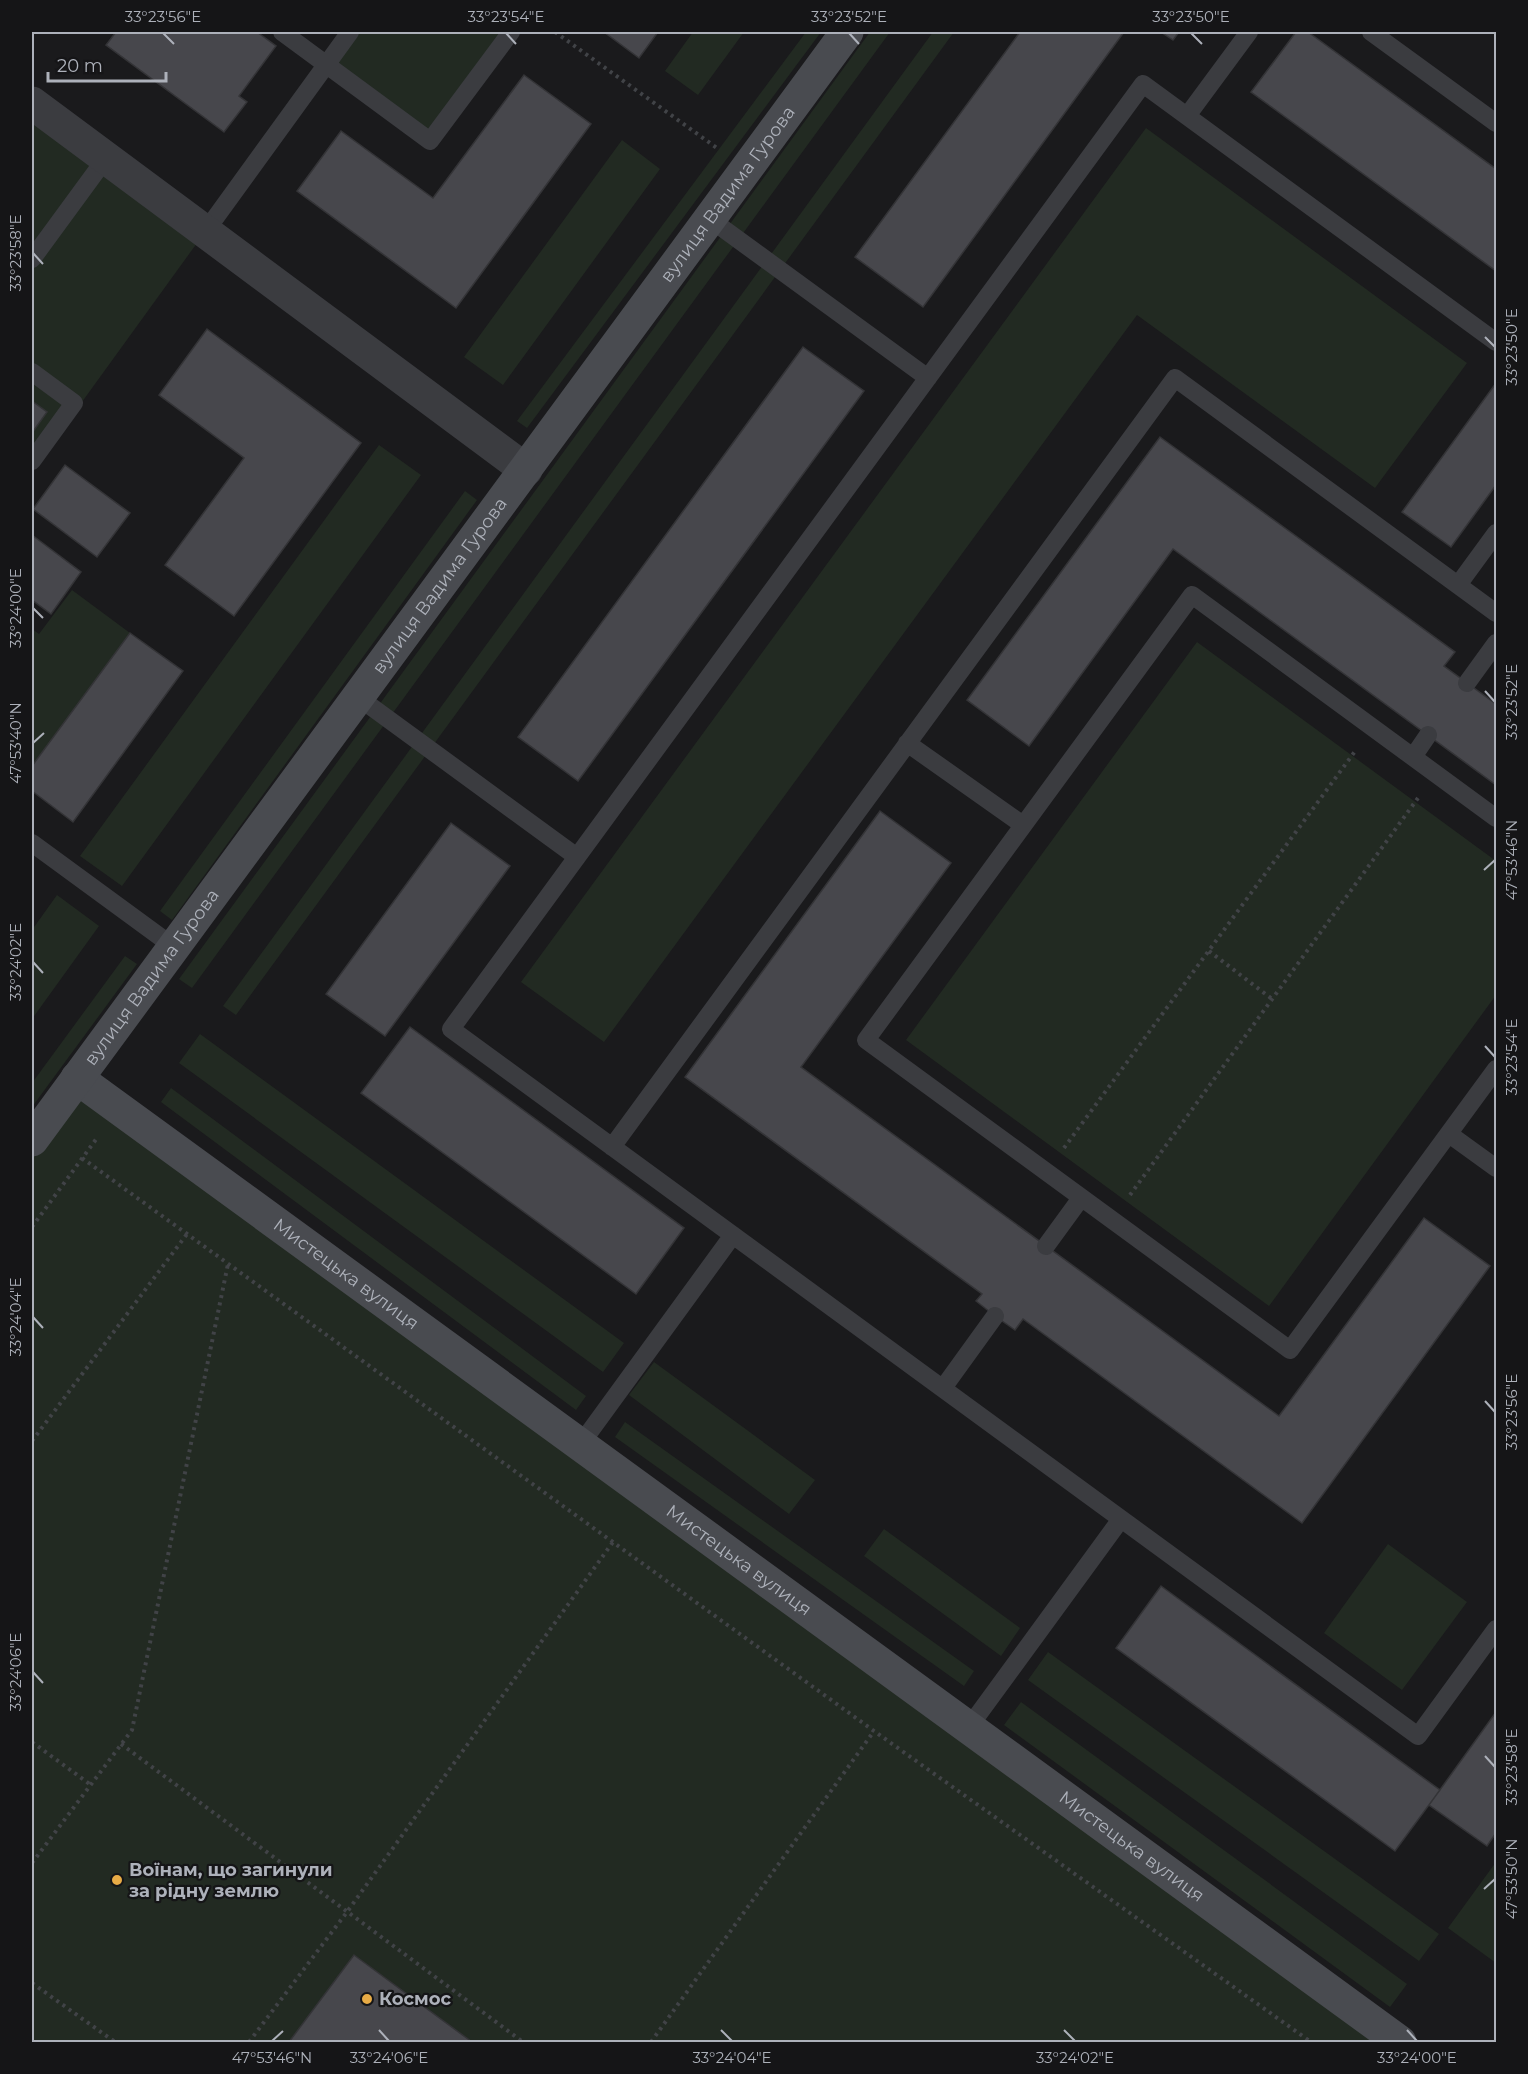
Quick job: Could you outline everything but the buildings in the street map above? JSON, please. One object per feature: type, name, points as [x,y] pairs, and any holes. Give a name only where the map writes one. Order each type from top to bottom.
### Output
[{"type":"street","name":"вулиця Вадима Гурова","points":[[32,1140],[847,32]]},
{"type":"street","points":[[32,103],[526,470]]},
{"type":"street","name":"Мистецька вулиця","points":[[77,1078],[1400,2043]]},
{"type":"lane","points":[[282,32],[430,141],[511,32]]},
{"type":"lane","points":[[205,232],[350,32]]},
{"type":"lane","points":[[1187,116],[1249,32]]},
{"type":"lane","points":[[1371,32],[1497,123]]},
{"type":"lane","points":[[1497,342],[1143,84],[451,1029],[1418,1736],[1497,1629]]},
{"type":"lane","points":[[32,259],[106,159]]},
{"type":"lane","points":[[710,219],[928,378]]},
{"type":"lane","points":[[32,372],[74,404],[32,461]]},
{"type":"lane","points":[[612,1147],[1175,378],[1497,613]]},
{"type":"lane","points":[[1458,585],[1497,533]]},
{"type":"lane","points":[[1497,818],[1192,595],[866,1040],[1290,1350],[1497,1069]]},
{"type":"lane","points":[[1467,683],[1497,643]]},
{"type":"lane","points":[[358,697],[578,857]]},
{"type":"lane","points":[[1413,757],[1428,735]]},
{"type":"lane","points":[[907,743],[1023,825]]},
{"type":"lane","points":[[32,843],[174,947]]},
{"type":"lane","points":[[1449,1134],[1497,1168]]},
{"type":"lane","points":[[1046,1246],[1082,1198]]},
{"type":"lane","points":[[580,1445],[733,1235]]},
{"type":"lane","points":[[942,1388],[995,1316]]},
{"type":"lane","points":[[969,1727],[1121,1519]]},
{"type":"path","points":[[555,32],[747,169]]},
{"type":"path","points":[[1046,1172],[1373,728]]},
{"type":"path","points":[[1112,1220],[1435,773]]},
{"type":"path","points":[[1209,951],[1272,999]]},
{"type":"path","points":[[32,1227],[120,1109]]},
{"type":"path","points":[[82,1158],[874,1731],[1311,2043]]},
{"type":"path","points":[[32,1441],[187,1234]]},
{"type":"path","points":[[32,1863],[132,1730],[228,1264]]},
{"type":"path","points":[[249,2043],[347,1912],[613,1542]]},
{"type":"path","points":[[651,2043],[874,1731]]},
{"type":"path","points":[[32,1742],[91,1785]]},
{"type":"path","points":[[122,1744],[523,2043]]},
{"type":"path","points":[[32,1983],[115,2043]]},
{"type":"shaded area","points":[[350,32],[511,32],[430,141],[326,64]]},
{"type":"shaded area","points":[[693,32],[744,32],[698,95],[665,71]]},
{"type":"shaded area","points":[[806,32],[821,32],[527,428],[517,421]]},
{"type":"shaded area","points":[[870,32],[890,32],[192,988],[179,979]]},
{"type":"shaded area","points":[[933,32],[954,32],[236,1015],[223,1006]]},
{"type":"shaded area","points":[[32,103],[205,232],[32,471]]},
{"type":"shaded area","points":[[1146,128],[1467,363],[1375,488],[1137,315],[604,1042],[521,982]]},
{"type":"shaded area","points":[[622,140],[660,169],[503,385],[464,357]]},
{"type":"shaded area","points":[[379,445],[421,475],[122,886],[80,856]]},
{"type":"shaded area","points":[[465,491],[477,500],[172,920],[160,911]]},
{"type":"shaded area","points":[[72,590],[130,633],[32,766],[32,629],[39,634]]},
{"type":"shaded area","points":[[1197,642],[1496,861],[1496,995],[1269,1306],[906,1040]]},
{"type":"shaded area","points":[[57,895],[99,926],[32,1019],[32,930]]},
{"type":"shaded area","points":[[125,956],[137,964],[32,1107],[32,1083]]},
{"type":"shaded area","points":[[200,1034],[624,1343],[603,1372],[179,1063]]},
{"type":"shaded area","points":[[77,1078],[1400,2042],[32,2042],[32,1141]]},
{"type":"shaded area","points":[[171,1088],[586,1396],[576,1410],[161,1102]]},
{"type":"shaded area","points":[[654,1362],[815,1480],[789,1514],[629,1395]]},
{"type":"shaded area","points":[[625,1422],[974,1671],[964,1686],[615,1437]]},
{"type":"shaded area","points":[[884,1529],[1020,1628],[1001,1656],[864,1556]]},
{"type":"shaded area","points":[[1388,1544],[1467,1602],[1402,1690],[1324,1633]]},
{"type":"shaded area","points":[[1048,1652],[1439,1934],[1419,1961],[1028,1680]]},
{"type":"shaded area","points":[[1021,1702],[1407,1984],[1390,2007],[1004,1725]]},
{"type":"shaded area","points":[[1496,1862],[1496,1963],[1448,1928]]},
{"type":"place","name":"Воїнам, що загинули за рідну землю","points":[[117,1880]]},
{"type":"place","name":"Космос","points":[[367,1999]]}]
